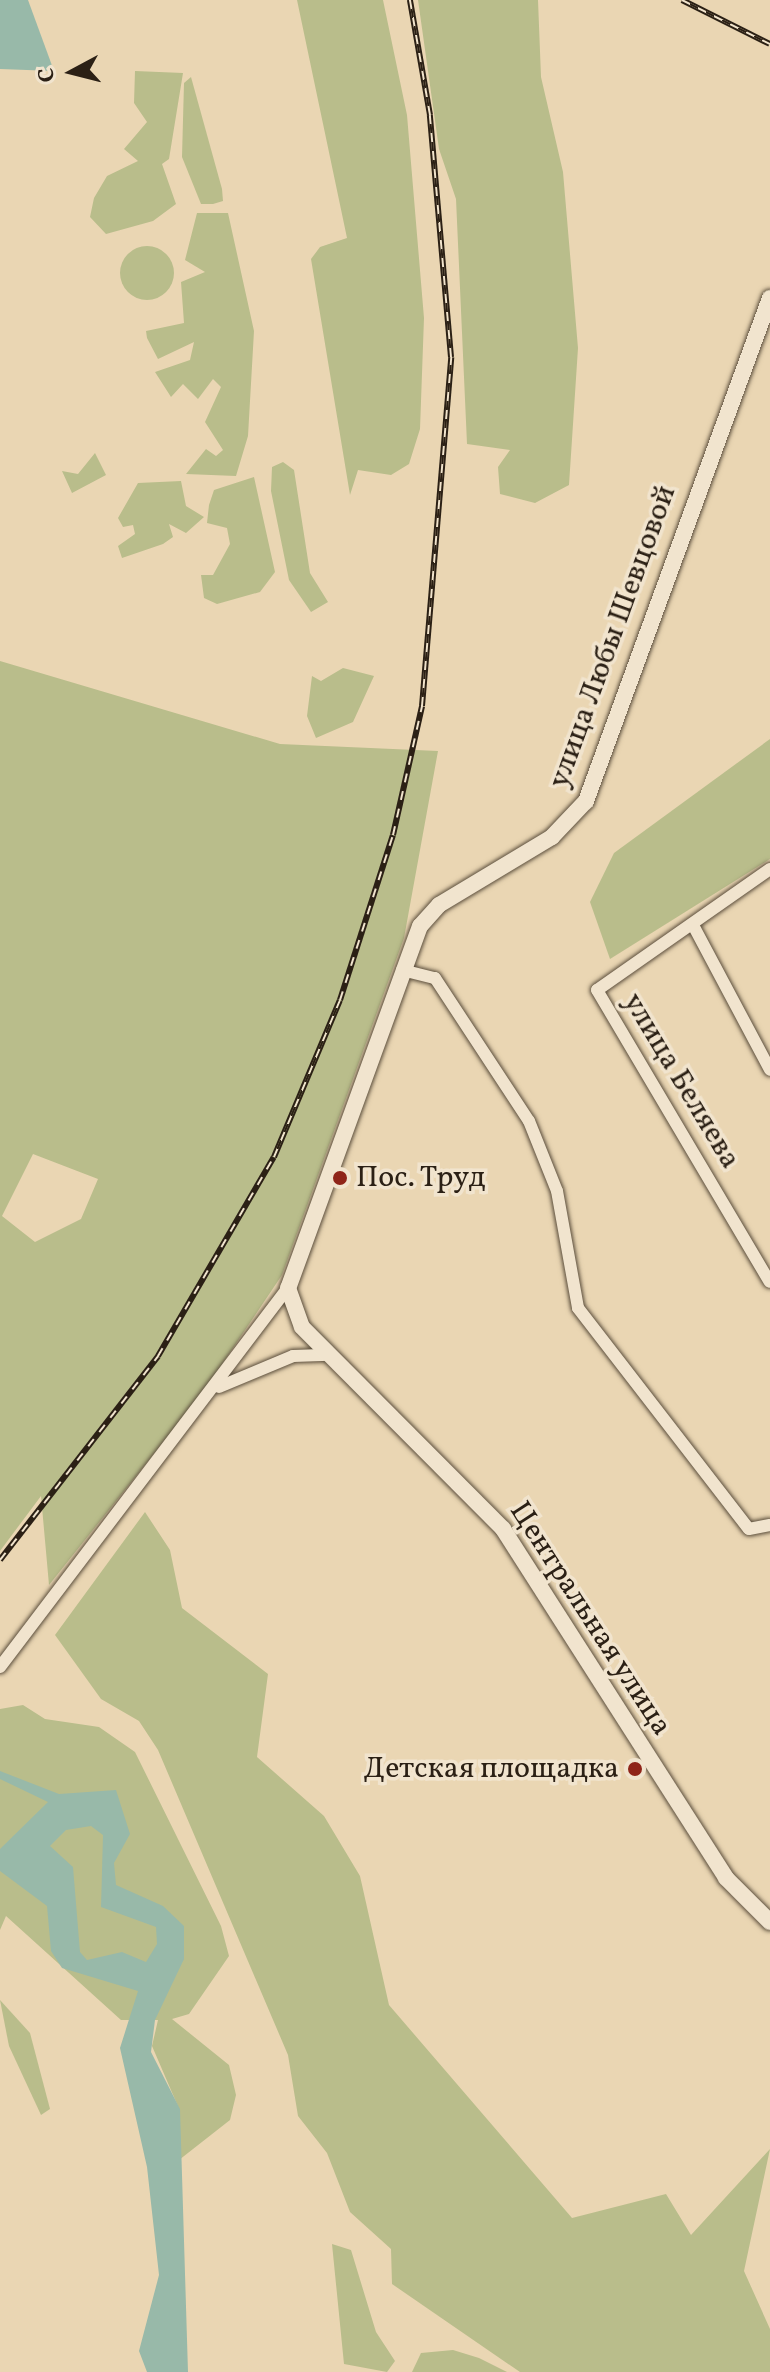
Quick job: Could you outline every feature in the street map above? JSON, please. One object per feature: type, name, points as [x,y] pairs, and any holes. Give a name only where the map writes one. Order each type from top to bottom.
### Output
[{"type":"street","name":"улица Любы Шевцовой","points":[[288,1288],[420,926],[439,905],[552,837],[586,801],[770,298]]},
{"type":"street","points":[[770,869],[693,925],[770,1070]]},
{"type":"street","name":"улица Беляева","points":[[693,925],[597,990],[770,1282]]},
{"type":"street","points":[[402,970],[435,978],[529,1121],[557,1191],[578,1308],[756,1532],[770,1525]]},
{"type":"street","points":[[0,1667],[215,1389],[288,1288]]},
{"type":"street","name":"Центральная улица","points":[[288,1288],[296,1318],[329,1355],[503,1529],[726,1878],[770,1922]]},
{"type":"street","points":[[215,1389],[293,1356],[329,1355]]},
{"type":"green space","points":[[297,0],[383,0],[407,115],[424,318],[420,429],[409,464],[391,475],[358,470],[350,495],[311,259],[320,247],[347,238]]},
{"type":"green space","points":[[418,0],[538,0],[541,77],[563,172],[578,348],[569,485],[535,503],[500,494],[498,467],[510,450],[467,444],[456,199],[439,149]]},
{"type":"green space","points":[[135,71],[183,73],[169,159],[162,164],[176,204],[153,221],[106,234],[90,217],[94,198],[107,176],[138,161],[124,149],[147,122],[134,103]]},
{"type":"green space","points":[[191,77],[222,189],[223,201],[213,204],[201,204],[182,157],[184,83]]},
{"type":"green space","points":[[197,213],[228,213],[254,331],[248,436],[236,476],[186,474],[206,449],[216,456],[223,450],[205,422],[221,387],[213,379],[198,399],[183,384],[171,397],[155,372],[190,360],[194,342],[158,359],[147,338],[146,331],[184,323],[181,282],[205,272],[185,260]]},
{"type":"green space","points":[[147,246],[166,254],[174,273],[166,292],[147,300],[128,292],[120,273],[128,254]]},
{"type":"green space","points":[[95,453],[106,475],[72,493],[62,471],[78,474]]},
{"type":"green space","points":[[283,462],[294,470],[310,573],[328,602],[311,612],[289,580],[271,491],[272,467]]},
{"type":"green space","points":[[254,477],[275,572],[260,592],[217,604],[204,598],[201,575],[213,575],[230,544],[227,528],[207,523],[209,505],[214,490]]},
{"type":"green space","points":[[181,481],[186,506],[204,517],[186,533],[169,524],[173,537],[163,544],[122,558],[118,546],[135,534],[133,525],[123,527],[118,518],[138,483]]},
{"type":"green space","points":[[0,661],[280,744],[438,751],[404,938],[282,1275],[204,1391],[49,1585],[41,1496],[0,1551]],"holes":[[[33,1154],[98,1179],[81,1219],[35,1242],[2,1216]]]},
{"type":"green space","points":[[343,668],[374,676],[353,722],[316,738],[307,716],[312,676],[321,681]]},
{"type":"green space","points":[[770,739],[770,859],[610,959],[590,902],[614,853]]},
{"type":"green space","points":[[145,1512],[170,1550],[182,1608],[268,1674],[257,1757],[324,1816],[360,1876],[389,2005],[572,2218],[666,2194],[691,2235],[770,2149],[744,2271],[770,2329],[770,2372],[520,2372],[392,2284],[391,2249],[350,2212],[327,2153],[298,2116],[288,2055],[158,1750],[139,1721],[101,1699],[55,1635]]},
{"type":"green space","points":[[23,1705],[45,1719],[99,1727],[135,1752],[221,1926],[229,1956],[189,2014],[172,2019],[229,2065],[236,2095],[230,2120],[179,2160],[180,2111],[152,2046],[158,2020],[121,2020],[6,1916],[0,1930],[0,1709]]},
{"type":"green space","points":[[0,2000],[30,2033],[50,2109],[41,2115],[9,2046]]},
{"type":"green space","points":[[332,2244],[351,2250],[376,2332],[395,2361],[387,2372],[344,2364]]},
{"type":"green space","points":[[453,2350],[479,2358],[507,2372],[412,2372],[421,2353]]},
{"type":"shaded area","points":[[0,0],[28,0],[54,71],[0,69]]},
{"type":"shaded area","points":[[0,1771],[59,1794],[116,1790],[130,1834],[114,1863],[116,1885],[163,1906],[184,1926],[184,1959],[155,2020],[151,2052],[180,2109],[188,2372],[147,2372],[139,2351],[159,2275],[147,2167],[120,2048],[138,1991],[62,1968],[51,1951],[47,1906],[0,1871],[0,1849],[48,1802],[0,1779]],"holes":[[[91,1826],[103,1835],[101,1907],[156,1927],[157,1944],[146,1962],[122,1952],[87,1960],[80,1952],[73,1867],[50,1846],[66,1830]]]},
{"type":"railway","points":[[0,1560],[158,1356],[274,1157],[340,1000],[393,835],[422,706],[451,357],[430,115],[410,0]]},
{"type":"railway","points":[[682,0],[770,44]]},
{"type":"place","name":"Пос. Труд","points":[[340,1178]]},
{"type":"place","name":"Детская площадка","points":[[635,1769]]}]
